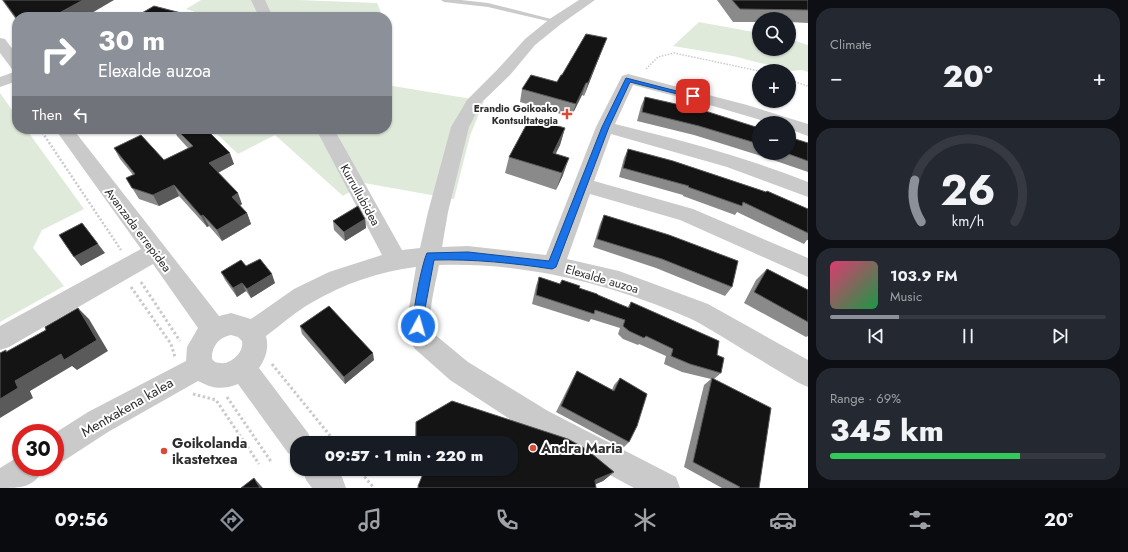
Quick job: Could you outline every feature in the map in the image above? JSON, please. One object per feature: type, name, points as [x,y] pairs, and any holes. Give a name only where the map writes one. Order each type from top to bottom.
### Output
[{"type":"street","points":[[258,0],[264,12]]},
{"type":"street","points":[[588,0],[556,21],[530,42],[504,72],[474,100],[460,127],[438,212],[420,306],[418,326],[423,340],[459,371],[538,421],[665,488]]},
{"type":"street","points":[[0,42],[12,59]]},
{"type":"street","points":[[552,265],[605,127],[635,77],[808,130]]},
{"type":"street","points":[[0,82],[12,78]]},
{"type":"street","points":[[605,127],[694,150],[782,179],[808,190]]},
{"type":"street","name":"Avanzada errepidea","points":[[68,134],[214,330]]},
{"type":"street","name":"Kurrullubidea","points":[[328,134],[396,260]]},
{"type":"street","points":[[583,184],[686,214],[748,240],[808,268]]},
{"type":"street","points":[[0,339],[155,252]]},
{"type":"street","name":"Elexalde auzoa","points":[[252,332],[302,296],[337,279],[396,260],[430,256],[468,255],[552,265],[619,281],[699,311],[808,374]]},
{"type":"street","points":[[231,324],[247,327],[256,338],[256,346],[250,362],[234,373],[224,376],[214,375],[206,372],[190,359],[198,359],[198,351],[201,343],[214,330],[231,324]]},
{"type":"street","name":"Mentxakena kalea","points":[[64,444],[190,359]]},
{"type":"street","points":[[243,368],[293,436]]},
{"type":"street","points":[[0,486],[15,476]]},
{"type":"street","points":[[322,476],[330,488]]},
{"type":"lane","points":[[444,0],[488,5],[556,21]]},
{"type":"path","points":[[635,77],[650,62],[664,53],[674,53],[752,70]]},
{"type":"path","points":[[796,82],[808,86]]},
{"type":"path","points":[[43,134],[123,253]]},
{"type":"path","points":[[140,280],[183,346]]},
{"type":"path","points":[[172,363],[190,359]]},
{"type":"path","points":[[270,362],[330,436]]},
{"type":"path","points":[[189,393],[216,400],[259,464]]},
{"type":"path","points":[[364,476],[374,488]]},
{"type":"green space","points":[[201,0],[298,0],[377,3],[381,12],[195,12],[186,9]]},
{"type":"green space","points":[[699,22],[752,32],[752,56],[796,56],[796,41],[808,45],[808,72],[802,70],[796,71],[796,64],[764,64],[733,56],[673,46]]},
{"type":"green space","points":[[392,86],[484,101],[470,136],[454,199],[364,183],[343,196],[275,135],[238,154],[217,134],[392,134]]},
{"type":"green space","points":[[0,93],[12,110],[12,134],[30,134],[84,209],[42,230],[33,248],[64,286],[0,322]]},
{"type":"building","points":[[3,0],[83,0],[61,12],[12,12]]},
{"type":"building","points":[[732,0],[808,0],[808,10],[740,9]]},
{"type":"building","points":[[154,6],[177,12],[144,12]]},
{"type":"building","points":[[586,34],[607,38],[588,83],[586,83],[576,104],[522,89],[531,75],[557,82]]},
{"type":"building","points":[[645,97],[702,110],[752,126],[752,142],[699,126],[642,112]]},
{"type":"building","points":[[530,118],[565,128],[553,153],[569,158],[562,173],[509,157]]},
{"type":"building","points":[[181,134],[211,134],[230,153],[209,163],[238,193],[232,197],[247,213],[217,230],[203,215],[201,216],[174,185],[153,195],[132,188],[126,178],[135,174],[114,148],[141,135],[164,160],[193,146]]},
{"type":"building","points":[[796,139],[808,143],[808,161],[796,157]]},
{"type":"building","points":[[628,149],[673,161],[766,192],[767,191],[808,209],[808,233],[743,202],[742,206],[688,187],[689,186],[623,168]]},
{"type":"building","points":[[358,206],[365,219],[344,232],[333,221]]},
{"type":"building","points":[[604,215],[669,235],[738,261],[732,287],[662,259],[597,239]]},
{"type":"building","points":[[82,223],[98,244],[74,257],[59,235]]},
{"type":"building","points":[[260,259],[272,274],[247,289],[242,283],[233,288],[221,272],[241,260],[246,266]]},
{"type":"building","points":[[767,269],[808,290],[808,322],[754,292]]},
{"type":"building","points":[[539,277],[560,284],[562,280],[580,286],[579,288],[629,308],[631,302],[719,341],[717,355],[724,358],[721,373],[690,364],[671,356],[673,349],[646,336],[644,338],[629,331],[623,326],[625,320],[595,310],[594,314],[536,295]]},
{"type":"building","points":[[329,306],[373,353],[344,377],[300,326]]},
{"type":"building","points":[[78,308],[97,340],[64,360],[61,354],[15,381],[18,388],[0,399],[0,353],[6,350],[6,352],[46,330],[45,327]]},
{"type":"building","points":[[577,371],[614,391],[620,378],[647,394],[637,426],[629,442],[561,406]]},
{"type":"building","points":[[712,378],[771,408],[759,488],[739,488],[740,487],[693,462]]},
{"type":"building","name":"Andra Maria","points":[[452,401],[568,439],[586,449],[614,472],[595,480],[596,488],[419,488],[418,486],[422,476],[518,476],[518,436],[416,436],[416,422]]},
{"type":"building","points":[[254,478],[260,488],[241,488]]},
{"type":"place","name":"Erandio Goikoako Kontsultategia","points":[[567,114]]},
{"type":"place","name":"Andra Maria","points":[[533,448]]},
{"type":"place","name":"Goikolanda ikastetxea","points":[[164,451]]},
{"type":"route","points":[[418,326],[420,306],[430,256],[468,255],[552,265],[605,127],[628,80],[693,96]]}]
